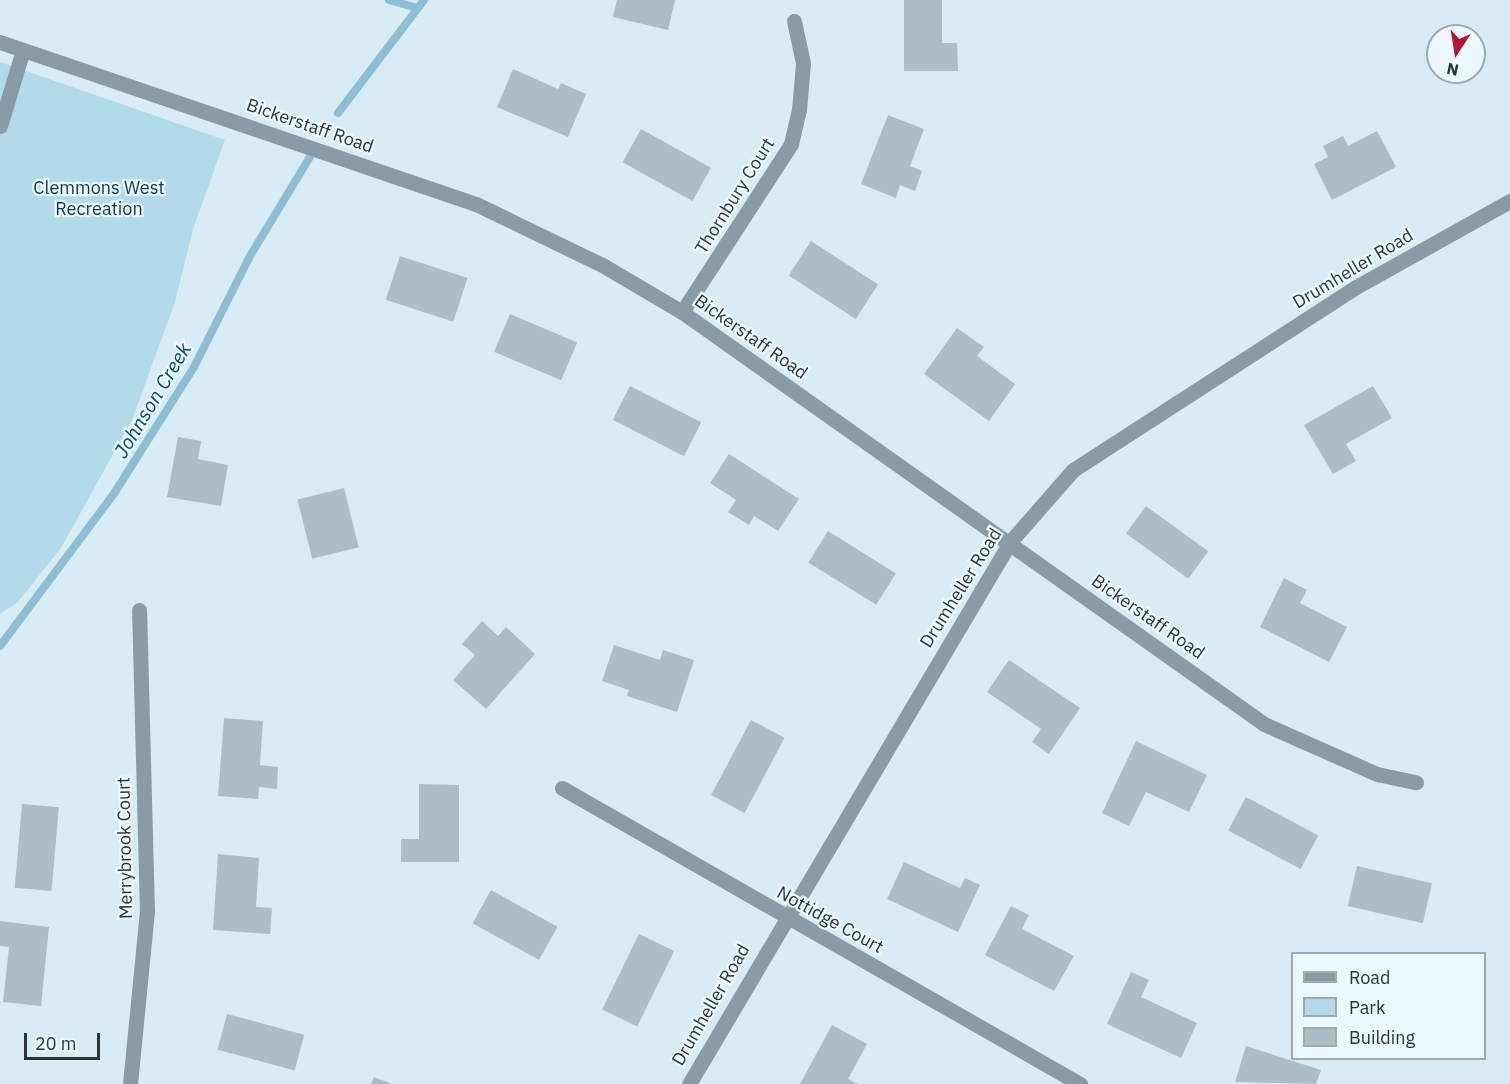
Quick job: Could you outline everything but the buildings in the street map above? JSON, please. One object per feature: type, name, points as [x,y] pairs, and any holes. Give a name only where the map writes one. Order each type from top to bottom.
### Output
[{"type":"street","name":"Thornbury Court","points":[[682,312],[791,144],[799,110],[803,63],[794,21]]},
{"type":"street","name":"Bickerstaff Road","points":[[0,42],[476,204],[604,266],[682,312],[1264,724],[1377,774],[1416,782]]},
{"type":"street","points":[[0,126],[23,50]]},
{"type":"street","name":"Drumheller Road","points":[[688,1084],[784,918],[1010,543],[1073,470],[1356,287],[1510,201]]},
{"type":"street","name":"Merrybrook Court","points":[[130,1084],[147,912],[139,610]]},
{"type":"street","name":"Nottidge Court","points":[[562,788],[784,918],[1080,1084]]},
{"type":"green space","name":"Clemmons West Recreation","points":[[0,62],[225,140],[194,226],[175,302],[132,420],[61,548],[17,603],[0,614]]},
{"type":"waterway","points":[[389,0],[417,8]]},
{"type":"waterway","name":"Johnson Creek","points":[[338,113],[424,0]]},
{"type":"waterway","name":"Johnson Creek","points":[[0,646],[115,492],[194,367],[250,256],[310,157]]}]
